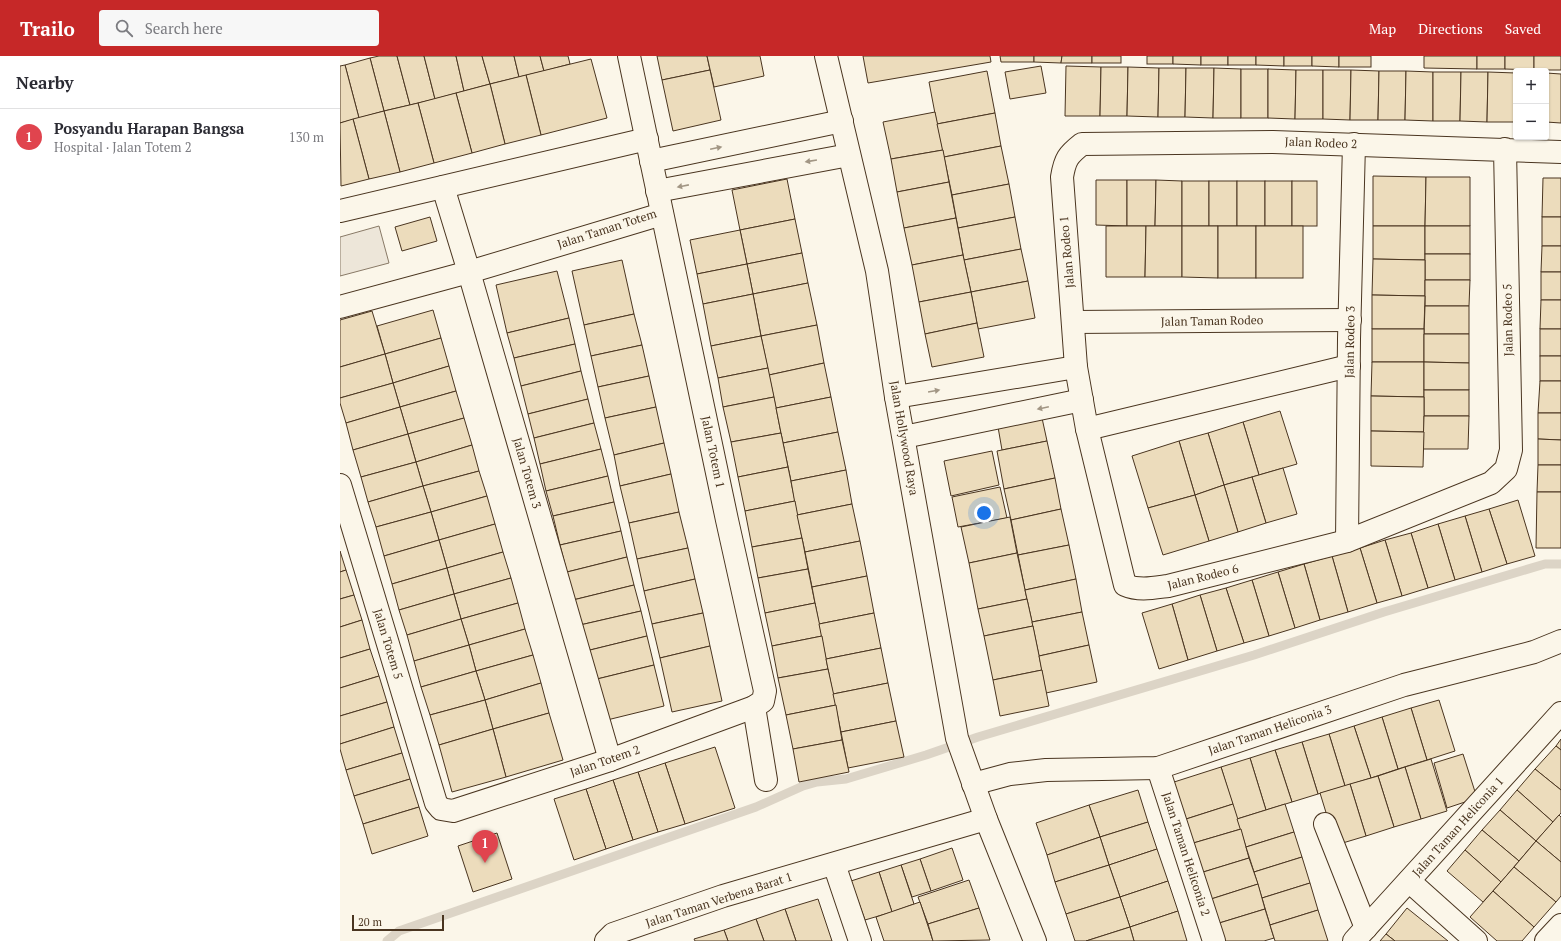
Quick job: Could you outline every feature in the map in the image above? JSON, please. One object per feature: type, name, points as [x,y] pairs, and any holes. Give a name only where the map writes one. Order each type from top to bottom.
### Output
[{"type":"street","name":"Jalan Taman Totem","points":[[340,307],[469,272],[662,214],[629,56]]},
{"type":"street","name":"Jalan Hollywood Raya","points":[[826,56],[877,271],[896,397],[959,746],[986,819],[1035,941]]},
{"type":"street","points":[[651,161],[842,121]]},
{"type":"street","points":[[340,211],[647,139]]},
{"type":"street","name":"Jalan Rodeo 2","points":[[1082,144],[1273,142],[1561,152]]},
{"type":"street","name":"Jalan Rodeo 1","points":[[1076,367],[1074,322],[1062,177],[1064,163],[1070,154],[1082,144]]},
{"type":"street","name":"Jalan Rodeo 3","points":[[1347,541],[1354,144]]},
{"type":"street","name":"Jalan Rodeo 5","points":[[1491,483],[1506,469],[1511,450],[1505,149]]},
{"type":"street","points":[[657,191],[850,155]]},
{"type":"street","name":"Jalan Totem 3","points":[[443,187],[610,760]]},
{"type":"street","name":"Jalan Totem 1","points":[[662,214],[727,520],[760,699],[766,780]]},
{"type":"street","name":"Jalan Taman Rodeo","points":[[1074,322],[1350,320]]},
{"type":"street","points":[[1087,429],[1349,366]]},
{"type":"street","points":[[896,397],[1076,367]]},
{"type":"street","name":"Jalan Rodeo 6","points":[[1076,367],[1087,429],[1125,585],[1133,588],[1144,589],[1168,586],[1347,541],[1491,483]]},
{"type":"street","points":[[904,437],[1082,400]]},
{"type":"street","name":"Jalan Totem 5","points":[[340,485],[436,804]]},
{"type":"street","name":"Jalan Taman Heliconia 3","points":[[973,784],[1010,774],[1046,770],[1158,768],[1404,685],[1534,652],[1561,641]]},
{"type":"street","name":"Jalan Totem 2","points":[[436,804],[441,809],[453,811],[610,760],[760,699]]},
{"type":"street","name":"Jalan Taman Heliconia 1","points":[[1360,934],[1410,881],[1561,713]]},
{"type":"street","name":"Jalan Taman Heliconia 2","points":[[1158,768],[1214,941]]},
{"type":"street","name":"Jalan Taman Verbena Barat 1","points":[[606,941],[613,934],[724,896],[986,819]]},
{"type":"street","points":[[1324,824],[1360,934]]},
{"type":"street","points":[[834,864],[860,941]]},
{"type":"street","points":[[1410,881],[1476,941]]},
{"type":"street","points":[[1546,941],[1561,925]]},
{"type":"shaded area","points":[[379,226],[389,263],[340,276],[340,237]]},
{"type":"building","points":[[379,56],[397,56],[410,105],[384,111],[370,58]]},
{"type":"building","points":[[397,56],[424,56],[435,99],[410,105]]},
{"type":"building","points":[[424,56],[456,56],[464,91],[435,99]]},
{"type":"building","points":[[456,56],[482,56],[490,84],[464,91]]},
{"type":"building","points":[[482,56],[514,56],[519,77],[490,84]]},
{"type":"building","points":[[514,56],[540,56],[544,71],[519,77]]},
{"type":"building","points":[[540,56],[568,56],[570,64],[544,71]]},
{"type":"building","points":[[657,56],[707,56],[710,70],[662,80]]},
{"type":"building","points":[[707,56],[760,56],[764,76],[714,87]]},
{"type":"building","points":[[863,56],[990,56],[991,62],[868,83]]},
{"type":"building","points":[[1000,56],[1034,56],[1034,62],[1001,62]]},
{"type":"building","points":[[1034,56],[1062,56],[1061,63],[1034,62]]},
{"type":"building","points":[[1062,56],[1092,56],[1092,63],[1061,63]]},
{"type":"building","points":[[1092,56],[1121,56],[1121,63],[1092,63]]},
{"type":"building","points":[[1147,56],[1173,56],[1173,64],[1147,64]]},
{"type":"building","points":[[1173,56],[1201,56],[1201,65],[1173,64]]},
{"type":"building","points":[[1201,56],[1228,56],[1228,65],[1201,65]]},
{"type":"building","points":[[1228,56],[1256,56],[1256,65],[1228,65]]},
{"type":"building","points":[[1256,56],[1284,56],[1284,66],[1256,65]]},
{"type":"building","points":[[1284,56],[1312,56],[1312,66],[1284,66]]},
{"type":"building","points":[[1312,56],[1339,56],[1339,67],[1312,66]]},
{"type":"building","points":[[1339,56],[1371,56],[1371,67],[1339,67]]},
{"type":"building","points":[[1424,56],[1477,56],[1477,69],[1424,68]]},
{"type":"building","points":[[1477,56],[1505,56],[1505,69],[1477,69]]},
{"type":"building","points":[[1505,56],[1534,56],[1534,68],[1505,69]]},
{"type":"building","points":[[1534,56],[1561,56],[1561,70],[1534,68]]},
{"type":"building","points":[[370,58],[384,111],[359,118],[345,65]]},
{"type":"building","points":[[591,59],[607,118],[541,135],[526,75]]},
{"type":"building","points":[[345,65],[359,118],[340,123],[340,66]]},
{"type":"building","points":[[1041,66],[1046,93],[1010,99],[1005,72]]},
{"type":"building","points":[[1066,66],[1101,67],[1100,116],[1065,116]]},
{"type":"building","points":[[1101,67],[1128,67],[1127,116],[1100,116]]},
{"type":"building","points":[[1128,67],[1159,68],[1158,117],[1127,116]]},
{"type":"building","points":[[1159,68],[1186,68],[1185,117],[1158,117]]},
{"type":"building","points":[[1186,68],[1214,68],[1213,118],[1185,117]]},
{"type":"building","points":[[1214,68],[1241,69],[1241,118],[1213,118]]},
{"type":"building","points":[[1241,69],[1268,69],[1268,118],[1241,118]]},
{"type":"building","points":[[1268,69],[1296,70],[1295,119],[1268,118]]},
{"type":"building","points":[[710,70],[721,120],[673,131],[662,80]]},
{"type":"building","points":[[1296,70],[1323,70],[1323,119],[1295,119]]},
{"type":"building","points":[[1323,70],[1351,70],[1350,120],[1323,119]]},
{"type":"building","points":[[1351,70],[1379,71],[1378,120],[1350,120]]},
{"type":"building","points":[[987,71],[995,113],[937,124],[929,82]]},
{"type":"building","points":[[1379,71],[1406,71],[1405,120],[1378,120]]},
{"type":"building","points":[[1406,71],[1433,72],[1433,121],[1405,120]]},
{"type":"building","points":[[1433,72],[1461,72],[1460,121],[1433,121]]},
{"type":"building","points":[[1461,72],[1488,72],[1487,122],[1460,121]]},
{"type":"building","points":[[1488,72],[1513,73],[1513,122],[1487,122]]},
{"type":"building","points":[[1549,73],[1561,74],[1561,123],[1549,122]]},
{"type":"building","points":[[526,75],[541,135],[505,144],[490,84]]},
{"type":"building","points":[[490,84],[505,144],[472,153],[456,93]]},
{"type":"building","points":[[456,93],[472,153],[434,163],[418,103]]},
{"type":"building","points":[[418,103],[434,163],[400,172],[384,111]]},
{"type":"building","points":[[384,111],[400,172],[369,179],[353,119]]},
{"type":"building","points":[[935,112],[943,150],[891,159],[883,122]]},
{"type":"building","points":[[995,113],[1001,146],[944,157],[937,124]]},
{"type":"building","points":[[353,119],[369,179],[341,186],[340,123]]},
{"type":"building","points":[[1001,146],[1009,184],[952,195],[944,157]]},
{"type":"building","points":[[943,150],[949,182],[897,192],[891,159]]},
{"type":"building","points":[[1373,176],[1426,177],[1425,226],[1373,226]]},
{"type":"building","points":[[1426,177],[1470,177],[1470,226],[1425,226]]},
{"type":"building","points":[[1543,178],[1561,178],[1561,217],[1542,217]]},
{"type":"building","points":[[787,179],[795,219],[740,230],[732,190]]},
{"type":"building","points":[[1096,180],[1127,180],[1127,226],[1096,225]]},
{"type":"building","points":[[1127,180],[1156,180],[1155,226],[1127,226]]},
{"type":"building","points":[[1156,180],[1182,181],[1182,226],[1155,226]]},
{"type":"building","points":[[1182,181],[1209,181],[1209,226],[1182,226]]},
{"type":"building","points":[[1209,181],[1237,181],[1237,226],[1209,226]]},
{"type":"building","points":[[1237,181],[1265,181],[1265,226],[1237,226]]},
{"type":"building","points":[[1265,181],[1292,181],[1292,226],[1265,226]]},
{"type":"building","points":[[1292,181],[1317,181],[1317,226],[1292,226]]},
{"type":"building","points":[[949,182],[956,218],[904,228],[897,192]]},
{"type":"building","points":[[1009,184],[1015,217],[958,228],[952,195]]},
{"type":"building","points":[[430,217],[437,241],[402,251],[395,227]]},
{"type":"building","points":[[1015,217],[1021,249],[964,260],[958,228]]},
{"type":"building","points":[[1542,217],[1561,217],[1561,246],[1542,246]]},
{"type":"building","points":[[956,218],[963,255],[912,265],[904,228]]},
{"type":"building","points":[[795,219],[802,253],[747,264],[740,230]]},
{"type":"building","points":[[1106,226],[1146,226],[1145,277],[1106,277]]},
{"type":"building","points":[[1146,226],[1182,226],[1182,277],[1145,277]]},
{"type":"building","points":[[1182,226],[1218,226],[1218,278],[1182,277]]},
{"type":"building","points":[[1218,226],[1256,226],[1256,278],[1218,278]]},
{"type":"building","points":[[1256,226],[1303,226],[1303,278],[1256,278]]},
{"type":"building","points":[[1373,226],[1425,226],[1425,260],[1373,259]]},
{"type":"building","points":[[1425,226],[1470,226],[1470,254],[1425,254]]},
{"type":"building","points":[[740,230],[747,264],[697,274],[690,240]]},
{"type":"building","points":[[1542,246],[1561,246],[1561,272],[1541,272]]},
{"type":"building","points":[[1021,249],[1028,281],[971,292],[964,260]]},
{"type":"building","points":[[802,253],[808,283],[753,294],[747,264]]},
{"type":"building","points":[[1425,254],[1470,254],[1470,280],[1425,280]]},
{"type":"building","points":[[963,255],[971,292],[919,302],[912,265]]},
{"type":"building","points":[[1373,259],[1425,260],[1425,296],[1372,295]]},
{"type":"building","points":[[622,260],[634,314],[584,325],[572,271]]},
{"type":"building","points":[[747,264],[753,294],[703,304],[697,274]]},
{"type":"building","points":[[557,271],[569,318],[507,333],[496,285]]},
{"type":"building","points":[[1541,272],[1561,272],[1561,300],[1541,300]]},
{"type":"building","points":[[1425,280],[1470,280],[1469,306],[1425,306]]},
{"type":"building","points":[[1028,281],[1035,318],[978,329],[971,292]]},
{"type":"building","points":[[808,283],[817,325],[761,336],[753,294]]},
{"type":"building","points":[[971,292],[977,323],[925,334],[919,302]]},
{"type":"building","points":[[753,294],[761,336],[711,346],[703,304]]},
{"type":"building","points":[[1372,295],[1425,296],[1424,329],[1372,329]]},
{"type":"building","points":[[1541,300],[1561,300],[1561,329],[1540,329]]},
{"type":"building","points":[[1425,306],[1469,306],[1469,334],[1424,334]]},
{"type":"building","points":[[433,310],[441,338],[385,354],[377,326]]},
{"type":"building","points":[[372,311],[385,354],[340,367],[340,320]]},
{"type":"building","points":[[634,314],[642,345],[591,356],[584,325]]},
{"type":"building","points":[[569,318],[575,344],[514,358],[507,333]]},
{"type":"building","points":[[977,323],[984,357],[932,367],[925,334]]},
{"type":"building","points":[[817,325],[824,363],[769,375],[761,336]]},
{"type":"building","points":[[1372,329],[1424,329],[1424,362],[1372,362]]},
{"type":"building","points":[[1540,329],[1561,329],[1561,356],[1540,356]]},
{"type":"building","points":[[1424,334],[1469,334],[1469,363],[1424,362]]},
{"type":"building","points":[[761,336],[768,368],[718,378],[711,346]]},
{"type":"building","points":[[441,338],[449,366],[393,383],[385,354]]},
{"type":"building","points":[[575,344],[581,371],[521,386],[514,358]]},
{"type":"building","points":[[642,345],[649,376],[598,387],[591,356]]},
{"type":"building","points":[[385,354],[393,383],[340,398],[340,367]]},
{"type":"building","points":[[1540,356],[1561,356],[1561,381],[1540,381]]},
{"type":"building","points":[[1372,362],[1424,362],[1424,397],[1371,396]]},
{"type":"building","points":[[1424,362],[1469,363],[1469,390],[1424,390]]},
{"type":"building","points":[[824,363],[831,397],[776,408],[769,375]]},
{"type":"building","points":[[449,366],[456,391],[400,407],[393,383]]},
{"type":"building","points":[[768,368],[774,397],[723,407],[718,378]]},
{"type":"building","points":[[581,371],[588,399],[528,414],[521,386]]},
{"type":"building","points":[[649,376],[656,407],[605,418],[598,387]]},
{"type":"building","points":[[1540,381],[1561,381],[1561,413],[1538,413]]},
{"type":"building","points":[[393,383],[400,407],[346,423],[340,398]]},
{"type":"building","points":[[1424,390],[1469,390],[1469,416],[1424,416]]},
{"type":"building","points":[[456,391],[464,418],[408,434],[400,407]]},
{"type":"building","points":[[1371,396],[1424,397],[1424,432],[1371,431]]},
{"type":"building","points":[[774,397],[781,433],[731,442],[723,407]]},
{"type":"building","points":[[831,397],[838,432],[783,443],[776,408]]},
{"type":"building","points":[[588,399],[594,423],[534,438],[528,414]]},
{"type":"building","points":[[400,407],[408,434],[353,450],[346,423]]},
{"type":"building","points":[[656,407],[664,443],[614,455],[605,418]]},
{"type":"building","points":[[1280,411],[1297,464],[1259,475],[1243,422]]},
{"type":"building","points":[[1538,413],[1561,413],[1561,440],[1538,439]]},
{"type":"building","points":[[1424,416],[1469,416],[1468,449],[1423,449]]},
{"type":"building","points":[[464,418],[472,445],[416,462],[408,434]]},
{"type":"building","points":[[1042,418],[1047,441],[1002,450],[998,427]]},
{"type":"building","points":[[1243,422],[1259,475],[1224,485],[1208,433]]},
{"type":"building","points":[[594,423],[601,449],[540,464],[534,438]]},
{"type":"building","points":[[1371,431],[1424,432],[1423,467],[1371,466]]},
{"type":"building","points":[[838,432],[846,470],[791,481],[783,443]]},
{"type":"building","points":[[781,433],[788,467],[738,477],[731,442]]},
{"type":"building","points":[[1208,433],[1224,485],[1195,495],[1179,441]]},
{"type":"building","points":[[408,434],[416,462],[361,477],[353,450]]},
{"type":"building","points":[[1538,439],[1561,440],[1561,465],[1538,465]]},
{"type":"building","points":[[1047,441],[1055,478],[1004,489],[997,451]]},
{"type":"building","points":[[1179,441],[1195,495],[1148,508],[1132,456]]},
{"type":"building","points":[[664,443],[671,474],[620,486],[614,455]]},
{"type":"building","points":[[472,445],[479,471],[423,486],[416,462]]},
{"type":"building","points":[[601,449],[608,476],[546,491],[540,464]]},
{"type":"building","points":[[992,451],[999,485],[951,496],[944,461]]},
{"type":"building","points":[[416,462],[423,486],[368,502],[361,477]]},
{"type":"building","points":[[1538,465],[1561,465],[1561,492],[1537,492]]},
{"type":"building","points":[[788,467],[795,501],[745,511],[738,477]]},
{"type":"building","points":[[1283,468],[1297,514],[1266,523],[1252,477]]},
{"type":"building","points":[[846,470],[852,504],[797,515],[791,481]]},
{"type":"building","points":[[479,471],[487,496],[431,512],[423,486]]},
{"type":"building","points":[[671,474],[679,512],[629,523],[620,486]]},
{"type":"building","points":[[608,476],[614,502],[553,516],[546,491]]},
{"type":"building","points":[[1252,477],[1266,523],[1238,532],[1224,485]]},
{"type":"building","points":[[1055,478],[1061,509],[1011,520],[1004,489]]},
{"type":"building","points":[[1224,485],[1238,532],[1209,541],[1195,495]]},
{"type":"building","points":[[423,486],[431,512],[376,527],[368,502]]},
{"type":"building","points":[[1000,487],[1007,518],[958,527],[952,497]]},
{"type":"building","points":[[1537,492],[1561,492],[1561,548],[1536,548]]},
{"type":"building","points":[[1195,495],[1209,541],[1163,555],[1148,508]]},
{"type":"building","points":[[487,496],[495,524],[439,540],[431,512]]},
{"type":"building","points":[[1518,500],[1535,556],[1507,564],[1489,509]]},
{"type":"building","points":[[795,501],[802,538],[752,547],[745,511]]},
{"type":"building","points":[[614,502],[621,531],[560,545],[553,516]]},
{"type":"building","points":[[852,504],[860,541],[805,552],[797,515]]},
{"type":"building","points":[[1061,509],[1069,545],[1018,555],[1011,520]]},
{"type":"building","points":[[1489,509],[1507,564],[1482,572],[1465,516]]},
{"type":"building","points":[[431,512],[439,540],[384,556],[376,527]]},
{"type":"building","points":[[679,512],[688,548],[637,559],[629,523]]},
{"type":"building","points":[[1465,516],[1482,572],[1455,580],[1438,524]]},
{"type":"building","points":[[1010,517],[1017,553],[969,563],[961,527]]},
{"type":"building","points":[[495,524],[503,552],[447,568],[439,540]]},
{"type":"building","points":[[1438,524],[1455,580],[1428,588],[1411,533]]},
{"type":"building","points":[[621,531],[627,557],[567,572],[560,545]]},
{"type":"building","points":[[1411,533],[1428,588],[1402,596],[1385,540]]},
{"type":"building","points":[[802,538],[808,569],[758,578],[752,547]]},
{"type":"building","points":[[439,540],[447,568],[392,584],[384,556]]},
{"type":"building","points":[[1385,540],[1402,596],[1377,603],[1360,548]]},
{"type":"building","points":[[860,541],[867,576],[812,587],[805,552]]},
{"type":"building","points":[[1069,545],[1076,579],[1025,590],[1018,555]]},
{"type":"building","points":[[688,548],[695,579],[644,591],[637,559]]},
{"type":"building","points":[[1360,548],[1377,603],[1348,612],[1332,556]]},
{"type":"building","points":[[340,551],[346,570],[340,572]]},
{"type":"building","points":[[503,552],[511,578],[454,594],[447,568]]},
{"type":"building","points":[[1017,553],[1027,599],[978,609],[969,563]]},
{"type":"building","points":[[1332,556],[1348,612],[1320,620],[1304,564]]},
{"type":"building","points":[[627,557],[634,585],[573,600],[567,572]]},
{"type":"building","points":[[1304,564],[1320,620],[1295,628],[1278,572]]},
{"type":"building","points":[[447,568],[454,594],[399,610],[392,584]]},
{"type":"building","points":[[808,569],[815,603],[765,613],[758,578]]},
{"type":"building","points":[[346,570],[354,595],[340,599],[340,572]]},
{"type":"building","points":[[1278,572],[1295,628],[1269,636],[1252,580]]},
{"type":"building","points":[[867,576],[874,613],[819,624],[812,587]]},
{"type":"building","points":[[511,578],[518,603],[461,619],[454,594]]},
{"type":"building","points":[[695,579],[703,613],[652,624],[644,591]]},
{"type":"building","points":[[1076,579],[1082,612],[1032,622],[1025,590]]},
{"type":"building","points":[[1252,580],[1269,636],[1244,643],[1226,588]]},
{"type":"building","points":[[634,585],[641,611],[580,625],[573,600]]},
{"type":"building","points":[[1226,588],[1244,643],[1217,651],[1200,595]]},
{"type":"building","points":[[454,594],[461,619],[407,635],[399,610]]},
{"type":"building","points":[[354,595],[362,620],[340,627],[340,599]]},
{"type":"building","points":[[1200,595],[1217,651],[1188,660],[1172,604]]},
{"type":"building","points":[[1027,599],[1033,626],[984,636],[978,609]]},
{"type":"building","points":[[518,603],[525,629],[469,645],[461,619]]},
{"type":"building","points":[[815,603],[822,636],[772,646],[765,613]]},
{"type":"building","points":[[1172,604],[1188,660],[1159,669],[1142,613]]},
{"type":"building","points":[[641,611],[647,636],[586,651],[580,625]]},
{"type":"building","points":[[1082,612],[1089,645],[1039,656],[1032,622]]},
{"type":"building","points":[[703,613],[710,646],[660,658],[652,624]]},
{"type":"building","points":[[874,613],[881,648],[826,659],[819,624]]},
{"type":"building","points":[[461,619],[469,645],[414,661],[407,635]]},
{"type":"building","points":[[362,620],[370,649],[340,658],[340,627]]},
{"type":"building","points":[[1033,626],[1042,670],[993,680],[984,636]]},
{"type":"building","points":[[525,629],[533,655],[476,671],[469,645]]},
{"type":"building","points":[[647,636],[654,665],[593,680],[586,651]]},
{"type":"building","points":[[822,636],[828,669],[778,678],[772,646]]},
{"type":"building","points":[[469,645],[476,671],[421,687],[414,661]]},
{"type":"building","points":[[1089,645],[1097,682],[1046,693],[1039,656]]},
{"type":"building","points":[[710,646],[722,701],[672,712],[660,658]]},
{"type":"building","points":[[881,648],[888,683],[833,694],[826,659]]},
{"type":"building","points":[[370,649],[379,676],[340,688],[340,658]]},
{"type":"building","points":[[533,655],[541,683],[485,700],[476,671]]},
{"type":"building","points":[[654,665],[664,706],[603,721],[593,680]]},
{"type":"building","points":[[828,669],[836,705],[786,715],[778,678]]},
{"type":"building","points":[[1042,670],[1049,706],[1000,716],[993,680]]},
{"type":"building","points":[[476,671],[485,700],[430,715],[421,687]]},
{"type":"building","points":[[379,676],[387,702],[340,716],[340,688]]},
{"type":"building","points":[[541,683],[549,713],[493,729],[485,700]]},
{"type":"building","points":[[888,683],[896,721],[841,732],[833,694]]},
{"type":"building","points":[[485,700],[493,729],[439,745],[430,715]]},
{"type":"building","points":[[1439,700],[1455,751],[1427,760],[1411,708]]},
{"type":"building","points":[[387,702],[394,727],[340,744],[340,716]]},
{"type":"building","points":[[836,705],[842,740],[793,749],[786,715]]},
{"type":"building","points":[[1411,708],[1427,760],[1398,769],[1382,717]]},
{"type":"building","points":[[549,713],[563,760],[506,777],[493,729]]},
{"type":"building","points":[[1382,717],[1398,769],[1371,778],[1354,726]]},
{"type":"building","points":[[896,721],[904,757],[848,768],[841,732]]},
{"type":"building","points":[[1354,726],[1371,778],[1345,786],[1329,734]]},
{"type":"building","points":[[394,727],[402,753],[346,770],[340,744]]},
{"type":"building","points":[[493,729],[506,777],[452,792],[439,745]]},
{"type":"building","points":[[1329,734],[1345,786],[1318,794],[1302,742]]},
{"type":"building","points":[[1561,739],[1561,750],[1556,746]]},
{"type":"building","points":[[842,740],[849,772],[799,782],[793,749]]},
{"type":"building","points":[[1302,742],[1318,794],[1292,802],[1275,750]]},
{"type":"building","points":[[1556,746],[1561,750],[1561,790],[1535,769]]},
{"type":"building","points":[[715,747],[735,808],[685,824],[665,763]]},
{"type":"building","points":[[1275,750],[1292,802],[1266,810],[1250,758]]},
{"type":"building","points":[[402,753],[410,779],[354,796],[346,770]]},
{"type":"building","points":[[1463,754],[1477,798],[1447,808],[1434,763]]},
{"type":"building","points":[[1250,758],[1266,810],[1237,819],[1221,767]]},
{"type":"building","points":[[1431,759],[1447,811],[1421,819],[1405,767]]},
{"type":"building","points":[[665,763],[685,824],[658,832],[638,772]]},
{"type":"building","points":[[1221,767],[1233,804],[1183,820],[1171,783]]},
{"type":"building","points":[[1405,767],[1421,819],[1394,827],[1378,776]]},
{"type":"building","points":[[1535,769],[1561,790],[1561,813],[1553,822],[1517,790]]},
{"type":"building","points":[[638,772],[658,832],[633,840],[613,780]]},
{"type":"building","points":[[1378,776],[1394,827],[1366,836],[1350,784]]},
{"type":"building","points":[[410,779],[419,807],[363,824],[354,796]]},
{"type":"building","points":[[613,780],[633,840],[606,849],[586,789]]},
{"type":"building","points":[[1350,784],[1366,836],[1336,845],[1320,793]]},
{"type":"building","points":[[586,789],[606,849],[574,860],[554,799]]},
{"type":"building","points":[[1138,790],[1148,822],[1100,837],[1089,805]]},
{"type":"building","points":[[1517,790],[1553,822],[1536,841],[1500,810]]},
{"type":"building","points":[[1233,804],[1241,829],[1190,844],[1183,820]]},
{"type":"building","points":[[1285,804],[1294,832],[1246,847],[1237,819]]},
{"type":"building","points":[[1089,805],[1100,837],[1047,855],[1036,823]]},
{"type":"building","points":[[419,807],[428,836],[372,854],[363,824]]},
{"type":"building","points":[[1500,810],[1536,841],[1519,861],[1482,830]]},
{"type":"building","points":[[1559,815],[1561,817],[1561,862],[1536,841]]},
{"type":"building","points":[[1148,822],[1157,849],[1109,865],[1100,837]]},
{"type":"building","points":[[1241,829],[1249,858],[1200,873],[1190,844]]},
{"type":"building","points":[[1482,830],[1519,861],[1501,882],[1465,850]]},
{"type":"building","points":[[1294,832],[1302,857],[1254,872],[1246,847]]},
{"type":"building","points":[[497,833],[512,879],[473,892],[458,846]]},
{"type":"building","points":[[1100,837],[1109,865],[1055,882],[1047,855]]},
{"type":"building","points":[[1536,841],[1561,862],[1561,896],[1556,902],[1514,867]]},
{"type":"building","points":[[952,848],[963,880],[931,891],[920,859]]},
{"type":"building","points":[[1157,849],[1168,881],[1120,897],[1109,865]]},
{"type":"building","points":[[1465,850],[1501,882],[1483,902],[1447,871]]},
{"type":"building","points":[[1302,857],[1310,883],[1262,898],[1254,872]]},
{"type":"building","points":[[1249,858],[1258,884],[1208,900],[1200,873]]},
{"type":"building","points":[[920,859],[931,891],[912,897],[901,865]]},
{"type":"building","points":[[901,865],[914,904],[892,912],[879,872]]},
{"type":"building","points":[[1109,865],[1120,897],[1066,914],[1055,882]]},
{"type":"building","points":[[1514,867],[1556,902],[1534,927],[1493,891]]},
{"type":"building","points":[[879,872],[892,912],[865,920],[851,881]]},
{"type":"building","points":[[969,880],[979,908],[928,924],[918,897]]},
{"type":"building","points":[[1168,881],[1178,911],[1130,927],[1120,897]]},
{"type":"building","points":[[1310,883],[1318,910],[1270,925],[1262,898]]},
{"type":"building","points":[[1258,884],[1265,909],[1216,924],[1208,900]]},
{"type":"building","points":[[1493,891],[1534,927],[1522,941],[1497,941],[1470,917]]},
{"type":"building","points":[[1120,897],[1130,927],[1086,941],[1075,941],[1066,914]]},
{"type":"building","points":[[818,899],[832,941],[796,941],[785,909]]},
{"type":"building","points":[[920,902],[933,941],[884,941],[876,917]]},
{"type":"building","points":[[979,908],[990,940],[933,941],[928,924]]},
{"type":"building","points":[[1407,908],[1448,941],[1395,941],[1386,934]]},
{"type":"building","points":[[785,909],[796,941],[764,941],[756,919]]},
{"type":"building","points":[[1265,909],[1274,938],[1264,941],[1221,941],[1216,924]]},
{"type":"building","points":[[1318,910],[1328,941],[1275,941],[1270,925]]},
{"type":"building","points":[[1178,911],[1187,941],[1134,941],[1130,927]]},
{"type":"building","points":[[756,919],[764,941],[728,941],[724,930]]},
{"type":"building","points":[[1130,927],[1134,941],[1086,941]]},
{"type":"building","points":[[724,930],[728,941],[695,941],[694,939]]},
{"type":"building","points":[[1386,934],[1395,941],[1380,941]]},
{"type":"waterway","points":[[387,941],[399,931],[756,807],[803,786],[817,782],[846,779],[926,755],[978,737],[1254,655],[1384,612],[1545,564],[1561,564]]},
{"type":"place","name":"Posyandu Harapan Bangsa","points":[[485,863]]}]
